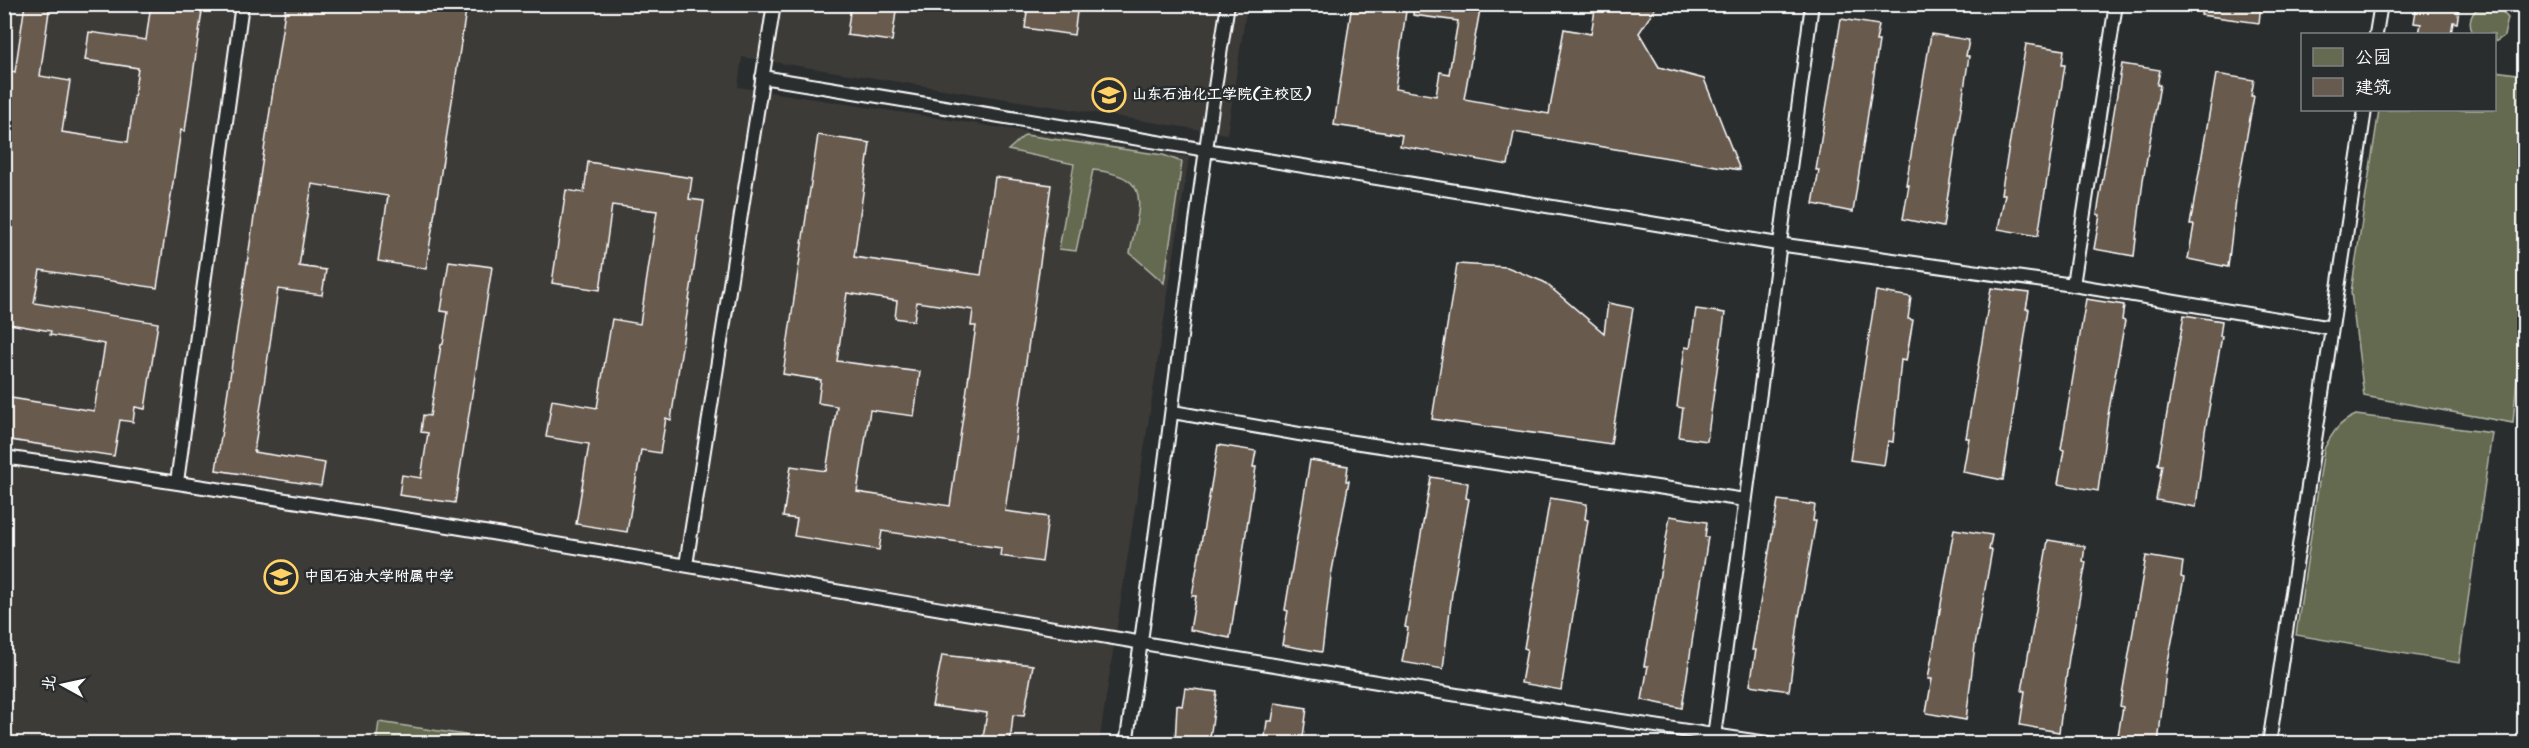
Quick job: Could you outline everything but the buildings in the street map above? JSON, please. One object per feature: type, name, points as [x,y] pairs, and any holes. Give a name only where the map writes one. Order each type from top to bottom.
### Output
[{"type":"lane","points":[[177,482],[242,4]]},
{"type":"lane","points":[[686,565],[774,4]]},
{"type":"lane","points":[[1126,744],[1173,412],[1204,149],[1228,4]]},
{"type":"lane","points":[[1714,739],[1778,244],[1812,4]]},
{"type":"lane","points":[[2073,285],[2116,4]]},
{"type":"lane","points":[[2376,33],[2381,4]]},
{"type":"lane","points":[[763,78],[1778,244],[2073,285],[2332,328]]},
{"type":"lane","points":[[2268,744],[2365,111]]},
{"type":"lane","points":[[1173,412],[1299,434],[1745,500]]},
{"type":"lane","points":[[4,457],[177,482],[686,565],[1141,644],[1714,739],[1775,744]]},
{"type":"shaded area","points":[[4,5],[1247,5],[1227,134],[742,57],[738,87],[1189,157],[1099,743],[5,743]]},
{"type":"green space","points":[[2483,5],[2496,5],[2508,18],[2504,36],[2496,41],[2496,33],[2472,33],[2471,17]]},
{"type":"green space","points":[[2496,71],[2524,75],[2524,298],[2513,423],[2364,396],[2351,292],[2379,111],[2496,111]]},
{"type":"green space","points":[[1025,135],[1163,155],[1182,162],[1164,283],[1130,253],[1139,207],[1138,196],[1134,186],[1113,173],[1093,170],[1076,251],[1059,249],[1074,164],[1008,150]]},
{"type":"green space","points":[[2356,415],[2492,433],[2459,663],[2296,635],[2324,449],[2337,428]]},
{"type":"green space","points":[[379,722],[519,743],[376,743]]},
{"type":"place","name":"山东石油化工学院(主校区)","points":[[1109,95]]},
{"type":"place","name":"中国石油大学附属中学","points":[[281,577]]}]
